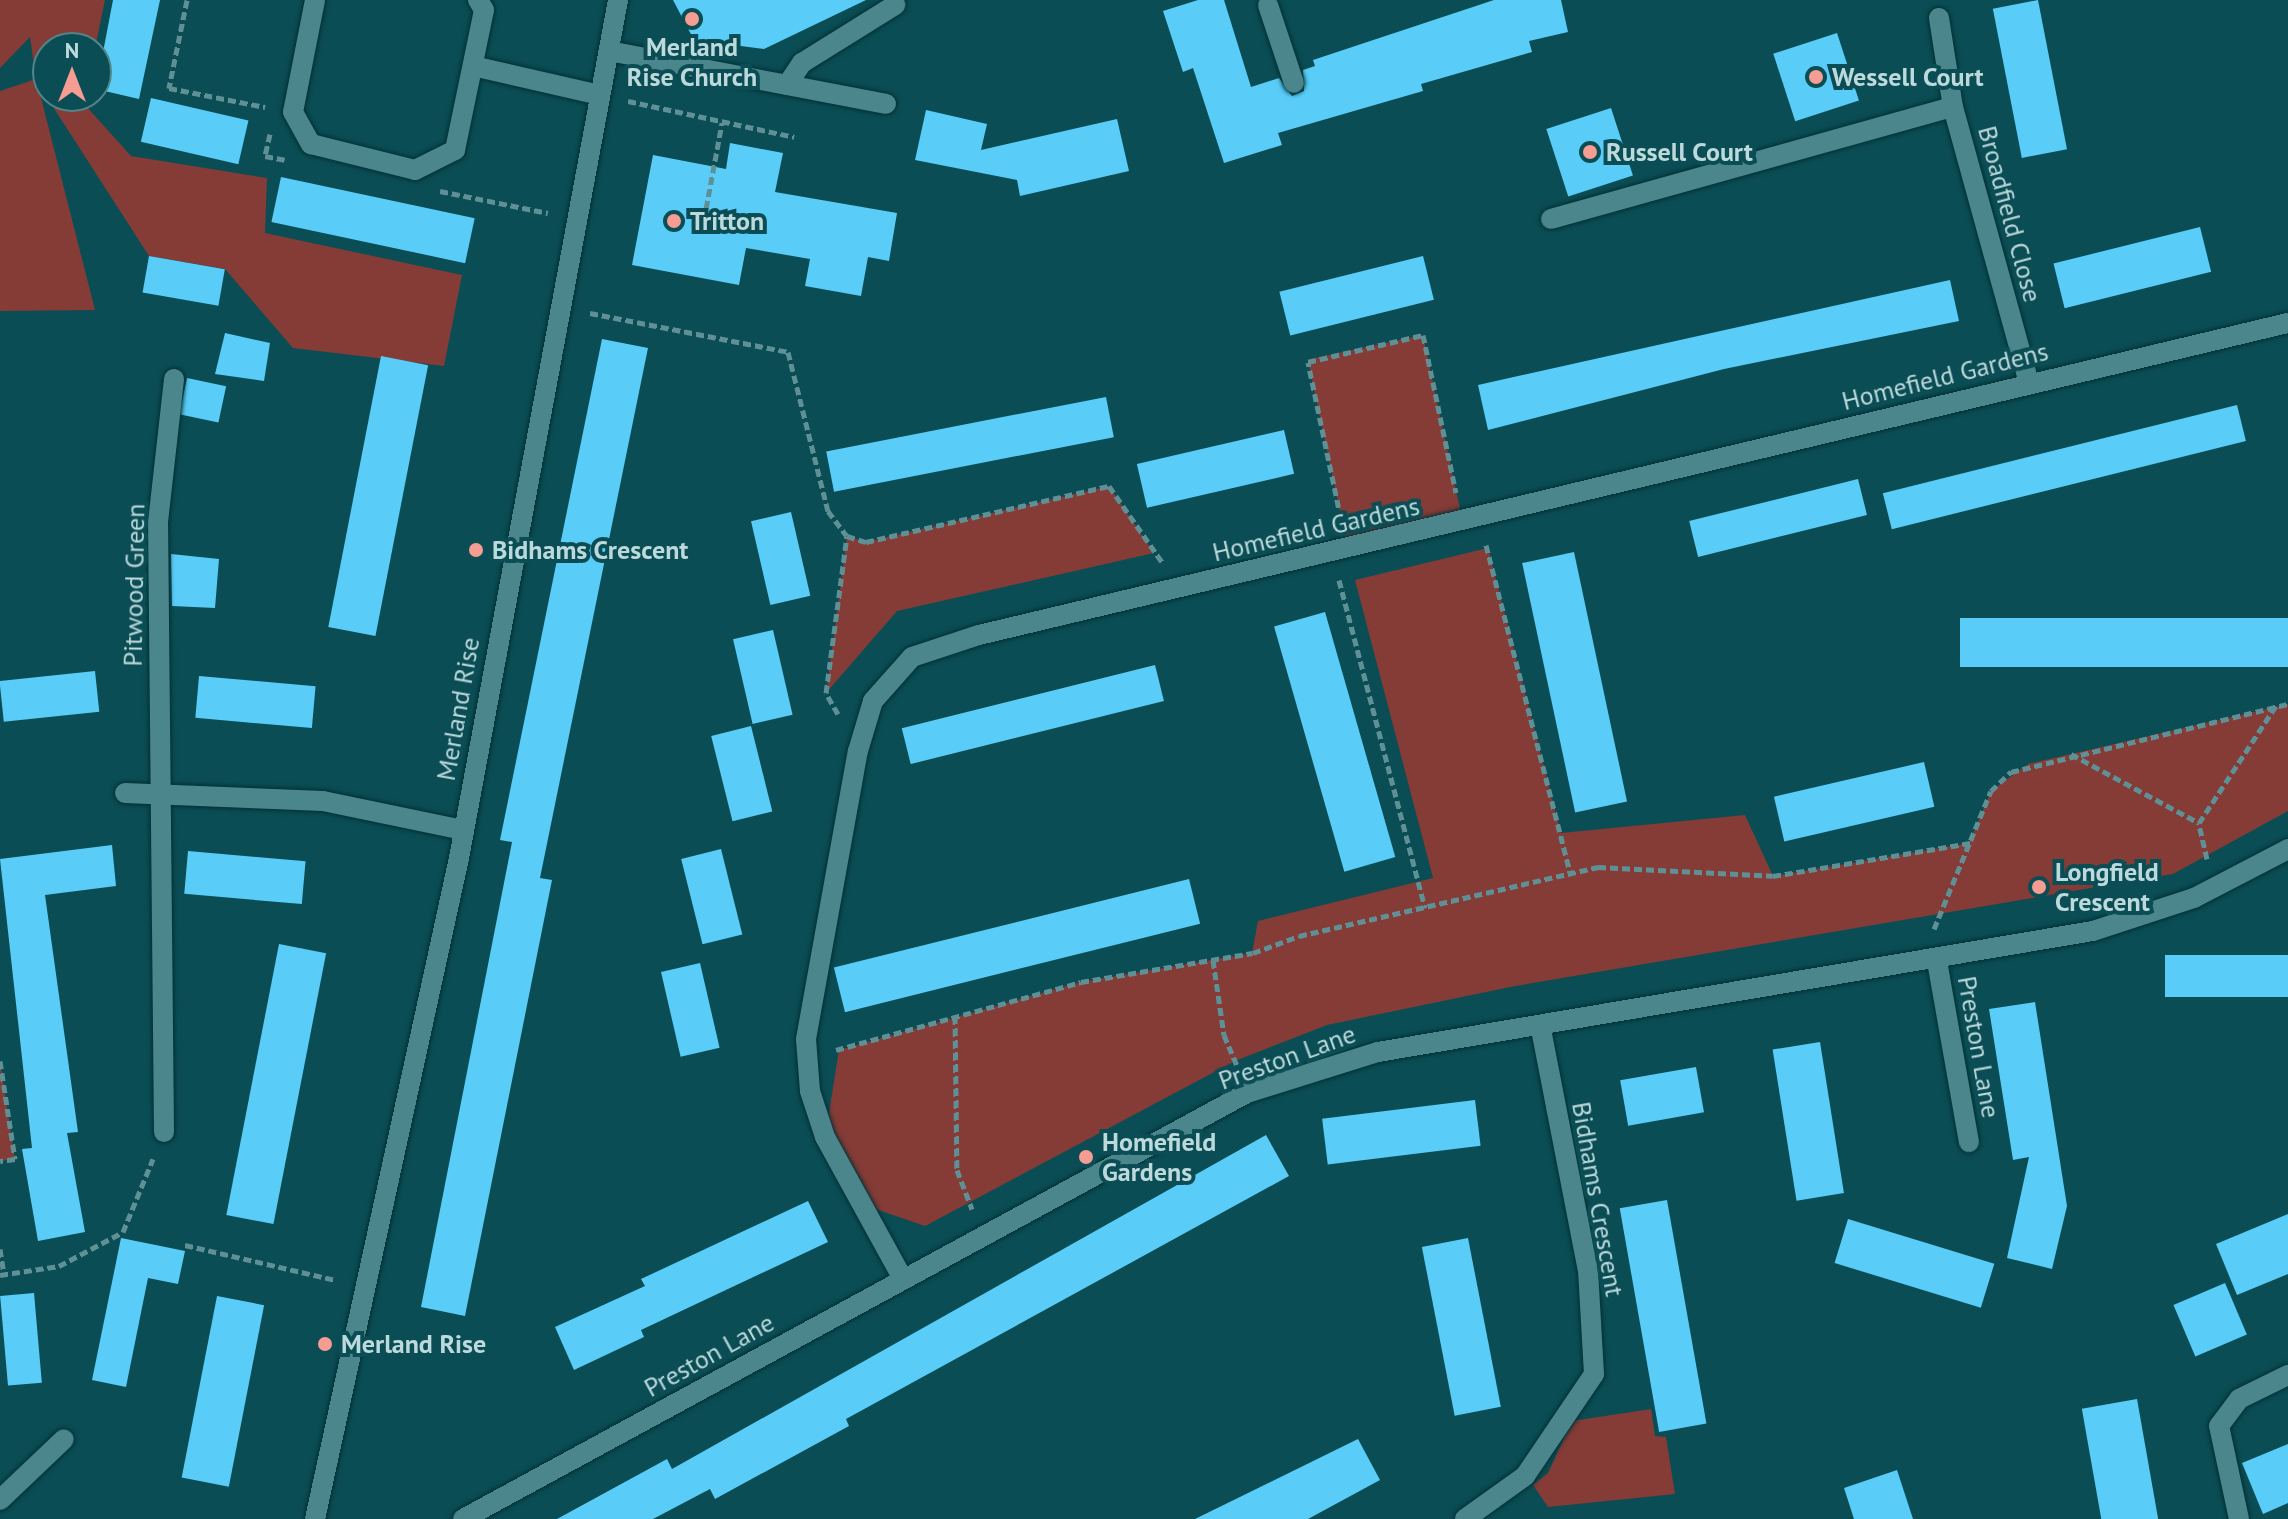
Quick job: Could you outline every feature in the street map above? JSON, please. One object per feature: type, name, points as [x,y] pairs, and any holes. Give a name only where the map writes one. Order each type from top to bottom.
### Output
[{"type":"street","points":[[315,0],[293,112],[311,144],[415,170],[455,150],[484,10],[478,0]]},
{"type":"street","name":"Merland Rise","points":[[315,1519],[463,830],[558,307],[618,0]]},
{"type":"street","points":[[1274,2],[1294,83]]},
{"type":"street","points":[[787,85],[802,63],[895,5]]},
{"type":"street","name":"Broadfield Close","points":[[1939,18],[1953,107],[2029,382]]},
{"type":"street","points":[[609,51],[886,104]]},
{"type":"street","points":[[473,66],[600,95]]},
{"type":"street","name":"Broadfield Close","points":[[1551,219],[1953,107]]},
{"type":"street","name":"Homefield Gardens","points":[[903,1279],[825,1137],[807,1055],[858,751],[873,701],[912,657],[1182,586],[1340,553],[2029,382],[2288,323]]},
{"type":"street","name":"Pitwood Green","points":[[164,1132],[158,793],[158,522],[174,379]]},
{"type":"street","points":[[125,793],[323,801],[463,830]]},
{"type":"street","name":"Preston Lane","points":[[463,1519],[1247,1093],[1378,1052],[1541,1029],[2093,931],[2213,888],[2288,849]]},
{"type":"street","name":"Preston Lane","points":[[1929,962],[1969,1142]]},
{"type":"street","name":"Bidhams Crescent","points":[[1465,1519],[1525,1476],[1594,1374],[1588,1271],[1541,1029]]},
{"type":"street","points":[[2239,1519],[2219,1426],[2239,1399],[2288,1375]]},
{"type":"street","points":[[0,1500],[64,1439]]},
{"type":"path","points":[[187,0],[169,88],[293,112]]},
{"type":"path","points":[[600,95],[794,137]]},
{"type":"path","points":[[704,220],[722,123]]},
{"type":"path","points":[[558,307],[788,352],[828,511],[847,536],[866,542],[1109,486],[1182,586]]},
{"type":"path","points":[[1425,908],[1340,553],[1308,362],[1423,335],[1570,873]]},
{"type":"path","points":[[847,536],[826,693],[858,751]]},
{"type":"path","points":[[1929,962],[1991,791],[2011,772],[2071,754],[2288,704]]},
{"type":"path","points":[[2213,888],[2199,823],[2276,706]]},
{"type":"path","points":[[2071,754],[2199,823]]},
{"type":"path","points":[[807,1055],[1081,982],[1213,960],[1598,867],[1773,876],[1970,843]]},
{"type":"path","points":[[1213,960],[1224,1035],[1247,1093]]},
{"type":"path","points":[[955,1016],[957,1170],[983,1236]]},
{"type":"path","points":[[0,1061],[15,1159],[0,1161]]},
{"type":"path","points":[[0,1249],[2,1275],[59,1266],[123,1232],[164,1132]]},
{"type":"path","points":[[185,1245],[365,1287]]},
{"type":"shaded area","points":[[0,0],[105,0],[98,32],[32,32],[32,51],[30,37],[0,68]]},
{"type":"shaded area","points":[[32,80],[32,112],[45,112],[95,310],[0,311],[0,91]]},
{"type":"shaded area","points":[[56,112],[91,112],[131,156],[267,178],[265,233],[462,275],[444,366],[293,348],[225,269],[149,256]]},
{"type":"shaded area","points":[[1423,335],[1463,521],[1347,545],[1308,360]]},
{"type":"shaded area","points":[[1109,486],[1154,553],[897,611],[826,693],[847,536],[866,542]]},
{"type":"shaded area","points":[[1488,548],[1561,833],[1745,815],[1773,876],[1969,843],[1991,791],[2028,764],[2288,704],[2288,811],[2173,874],[1510,987],[1327,1025],[1235,1061],[925,1226],[861,1204],[825,1138],[839,1050],[1081,982],[1252,953],[1258,921],[1433,878],[1355,580]]},
{"type":"shaded area","points":[[0,1061],[15,1159],[0,1161]]},
{"type":"shaded area","points":[[1651,1409],[1655,1436],[1666,1437],[1675,1494],[1548,1507],[1533,1485],[1548,1473],[1572,1421]]},
{"type":"building","points":[[113,0],[160,0],[139,99],[112,93],[112,32],[107,32]]},
{"type":"building","points":[[673,0],[866,0],[764,49],[694,40]]},
{"type":"building","points":[[1198,0],[1224,0],[1251,87],[1279,78],[1292,96],[1304,91],[1303,70],[1315,66],[1313,60],[1494,0],[1561,0],[1568,32],[1529,41],[1532,52],[1421,84],[1423,91],[1278,133],[1282,145],[1224,163],[1193,68],[1183,72],[1163,11]]},
{"type":"building","points":[[2038,0],[2067,149],[2022,158],[1993,9]]},
{"type":"building","name":"Wessell Court","points":[[1837,33],[1859,101],[1795,121],[1773,54]]},
{"type":"building","points":[[151,98],[248,120],[238,164],[141,142]]},
{"type":"building","name":"Russell Court","points":[[1611,108],[1633,176],[1568,197],[1546,129]]},
{"type":"building","points":[[926,110],[987,124],[981,150],[1117,119],[1129,171],[1020,196],[1017,180],[915,160]]},
{"type":"building","points":[[730,143],[783,153],[775,192],[897,213],[889,261],[868,257],[861,296],[805,286],[810,259],[746,248],[739,285],[632,265],[653,155],[726,169]]},
{"type":"building","points":[[281,177],[475,218],[465,263],[271,222]]},
{"type":"building","points":[[2200,227],[2211,272],[2065,308],[2053,264]]},
{"type":"building","points":[[149,256],[225,269],[218,306],[143,292]]},
{"type":"building","points":[[1423,256],[1434,300],[1290,335],[1279,292]]},
{"type":"building","points":[[1950,280],[1959,321],[1724,369],[1488,430],[1478,385]]},
{"type":"building","points":[[225,333],[270,343],[264,381],[215,374]]},
{"type":"building","points":[[602,339],[648,348],[540,878],[552,880],[465,1316],[421,1307],[512,842],[500,840]]},
{"type":"building","points":[[381,356],[428,365],[375,636],[328,627]]},
{"type":"building","points":[[187,378],[226,386],[218,423],[179,414]]},
{"type":"building","points":[[1106,397],[1114,437],[834,492],[826,451]]},
{"type":"building","points":[[2237,405],[2246,441],[1892,529],[1883,493]]},
{"type":"building","points":[[1284,430],[1294,474],[1147,508],[1137,464]]},
{"type":"building","points":[[1858,479],[1867,515],[1698,557],[1689,521]]},
{"type":"building","points":[[791,512],[810,596],[770,605],[751,521]]},
{"type":"building","points":[[1574,552],[1627,801],[1575,812],[1522,563]]},
{"type":"building","points":[[171,554],[219,559],[215,608],[172,606]]},
{"type":"building","points":[[1325,612],[1395,857],[1344,872],[1274,627]]},
{"type":"building","points":[[1960,618],[2288,618],[2288,667],[1960,667]]},
{"type":"building","points":[[773,630],[793,715],[753,724],[733,639]]},
{"type":"building","points":[[1155,665],[1164,701],[911,764],[902,728]]},
{"type":"building","points":[[95,671],[99,712],[4,722],[0,681]]},
{"type":"building","points":[[199,676],[316,686],[312,728],[195,718]]},
{"type":"building","points":[[751,726],[772,811],[733,821],[711,736]]},
{"type":"building","points":[[1924,762],[1934,807],[1784,841],[1774,797]]},
{"type":"building","points":[[112,845],[116,886],[45,895],[78,1132],[67,1133],[85,1232],[38,1241],[22,1149],[32,1148],[0,859]]},
{"type":"building","points":[[721,849],[742,934],[703,944],[681,859]]},
{"type":"building","points":[[188,851],[306,861],[302,904],[184,894]]},
{"type":"building","points":[[1189,879],[1200,924],[845,1012],[834,968]]},
{"type":"building","points":[[279,944],[326,953],[273,1224],[226,1215]]},
{"type":"building","points":[[2165,955],[2288,955],[2288,997],[2165,997]]},
{"type":"building","points":[[700,963],[720,1048],[681,1057],[661,972]]},
{"type":"building","points":[[2035,1002],[2067,1206],[2052,1269],[2007,1258],[2029,1157],[2013,1160],[1989,1009]]},
{"type":"building","points":[[1820,1042],[1844,1193],[1797,1201],[1773,1050]]},
{"type":"building","points":[[1696,1067],[1704,1112],[1628,1126],[1620,1080]]},
{"type":"building","points":[[1475,1100],[1481,1146],[1328,1164],[1322,1119]]},
{"type":"building","points":[[1266,1135],[1289,1176],[846,1419],[849,1426],[715,1499],[710,1489],[653,1519],[557,1519],[667,1459],[672,1469]]},
{"type":"building","points":[[1667,1200],[1706,1424],[1659,1432],[1620,1208]]},
{"type":"building","points":[[808,1201],[828,1242],[641,1330],[644,1337],[574,1370],[555,1327],[645,1286],[641,1279]]},
{"type":"building","points":[[2288,1214],[2288,1274],[2237,1295],[2216,1244]]},
{"type":"building","points":[[1848,1219],[1994,1264],[1981,1308],[1835,1263]]},
{"type":"building","points":[[121,1238],[185,1251],[178,1284],[148,1278],[126,1387],[92,1380]]},
{"type":"building","points":[[1468,1238],[1501,1407],[1455,1416],[1422,1247]]},
{"type":"building","points":[[2225,1283],[2247,1335],[2195,1356],[2173,1305]]},
{"type":"building","points":[[34,1293],[42,1383],[8,1386],[0,1296]]},
{"type":"building","points":[[217,1296],[264,1305],[229,1487],[182,1478]]},
{"type":"building","points":[[2137,1399],[2158,1519],[2101,1519],[2082,1409]]},
{"type":"building","points":[[1358,1439],[1380,1480],[1308,1519],[1195,1519]]},
{"type":"building","points":[[2288,1444],[2288,1503],[2263,1514],[2242,1463]]},
{"type":"building","points":[[1897,1470],[1913,1519],[1854,1519],[1844,1488]]},
{"type":"place","name":"Merland Rise Church","points":[[692,19]]},
{"type":"place","name":"Wessell Court","points":[[1816,77]]},
{"type":"place","name":"Russell Court","points":[[1590,152]]},
{"type":"place","name":"Tritton","points":[[674,221]]},
{"type":"place","name":"Bidhams Crescent","points":[[476,550]]},
{"type":"place","name":"Longfield Crescent","points":[[2039,887]]},
{"type":"place","name":"Homefield Gardens","points":[[1086,1157]]},
{"type":"place","name":"Merland Rise","points":[[325,1344]]}]
